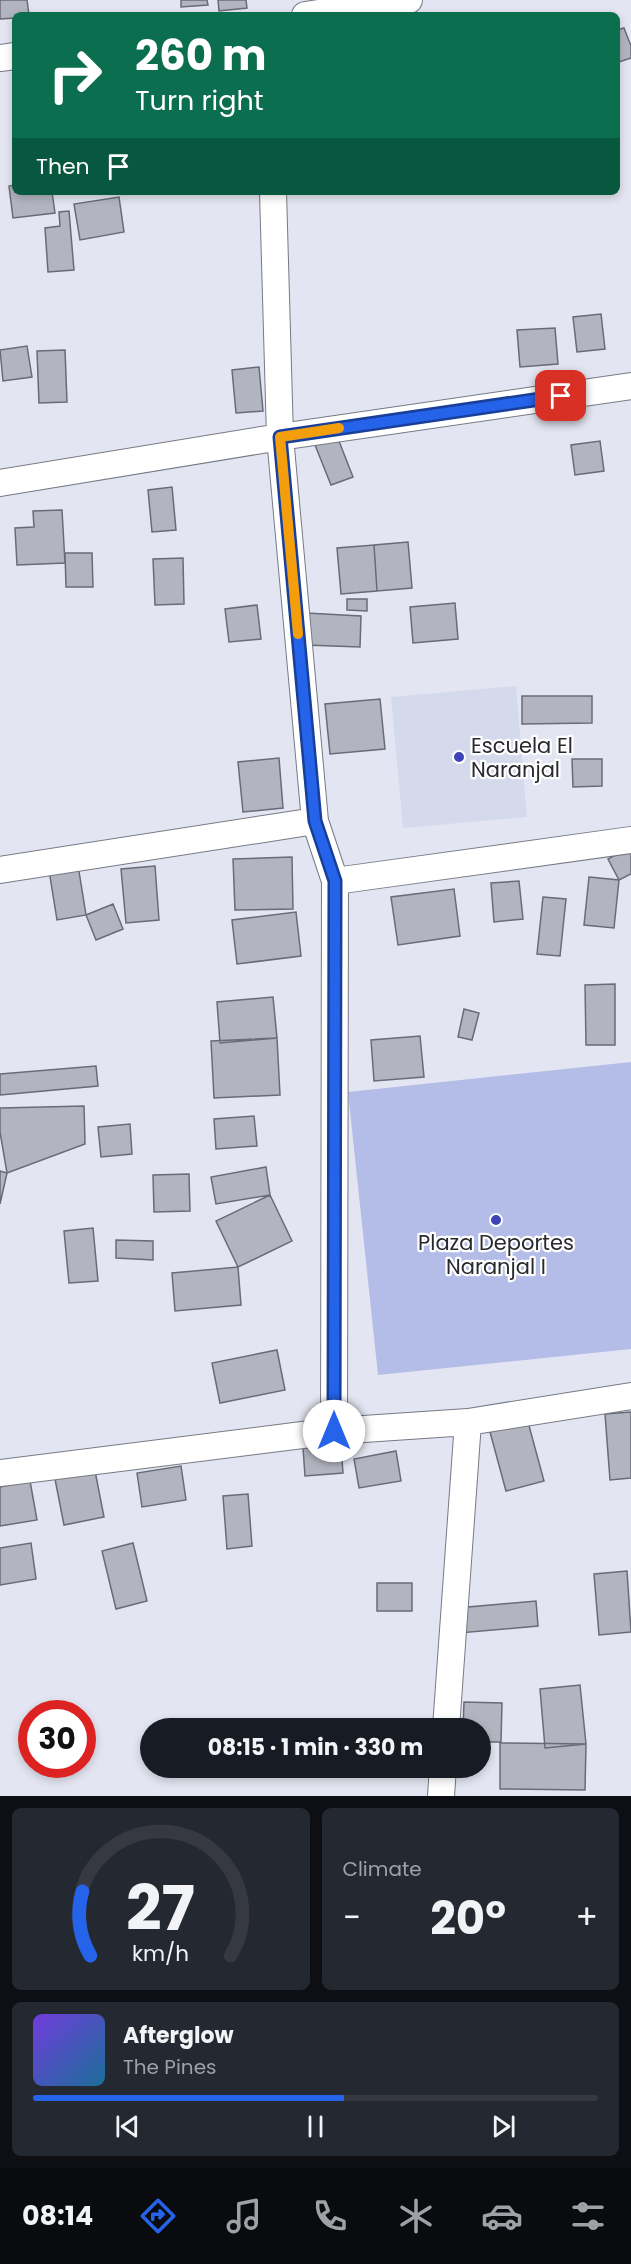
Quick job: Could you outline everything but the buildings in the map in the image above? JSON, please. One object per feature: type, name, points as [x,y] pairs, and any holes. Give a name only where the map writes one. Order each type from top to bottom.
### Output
[{"type":"street","points":[[326,12],[409,0]]},
{"type":"street","points":[[273,195],[280,437],[315,821],[335,881],[334,1431]]},
{"type":"street","points":[[0,483],[280,437],[631,386]]},
{"type":"street","points":[[0,870],[315,821]]},
{"type":"street","points":[[335,881],[631,840]]},
{"type":"street","points":[[0,1473],[334,1431],[468,1422],[631,1396]]},
{"type":"street","points":[[447,1718],[468,1422]]},
{"type":"street","points":[[441,1796],[442,1778]]},
{"type":"shaded area","name":"Escuela El Naranjal","points":[[516,686],[527,817],[403,828],[391,697]]},
{"type":"shaded area","name":"Plaza Deportes Naranjal I","points":[[631,1062],[631,1349],[378,1375],[348,1092]]},
{"type":"slow traffic","points":[[298,634],[280,437],[339,428]]},
{"type":"place","name":"Escuela El Naranjal","points":[[459,757]]},
{"type":"place","name":"Plaza Deportes Naranjal I","points":[[496,1220]]},
{"type":"route","points":[[334,1431],[335,881],[315,821],[280,437],[561,396]]}]
